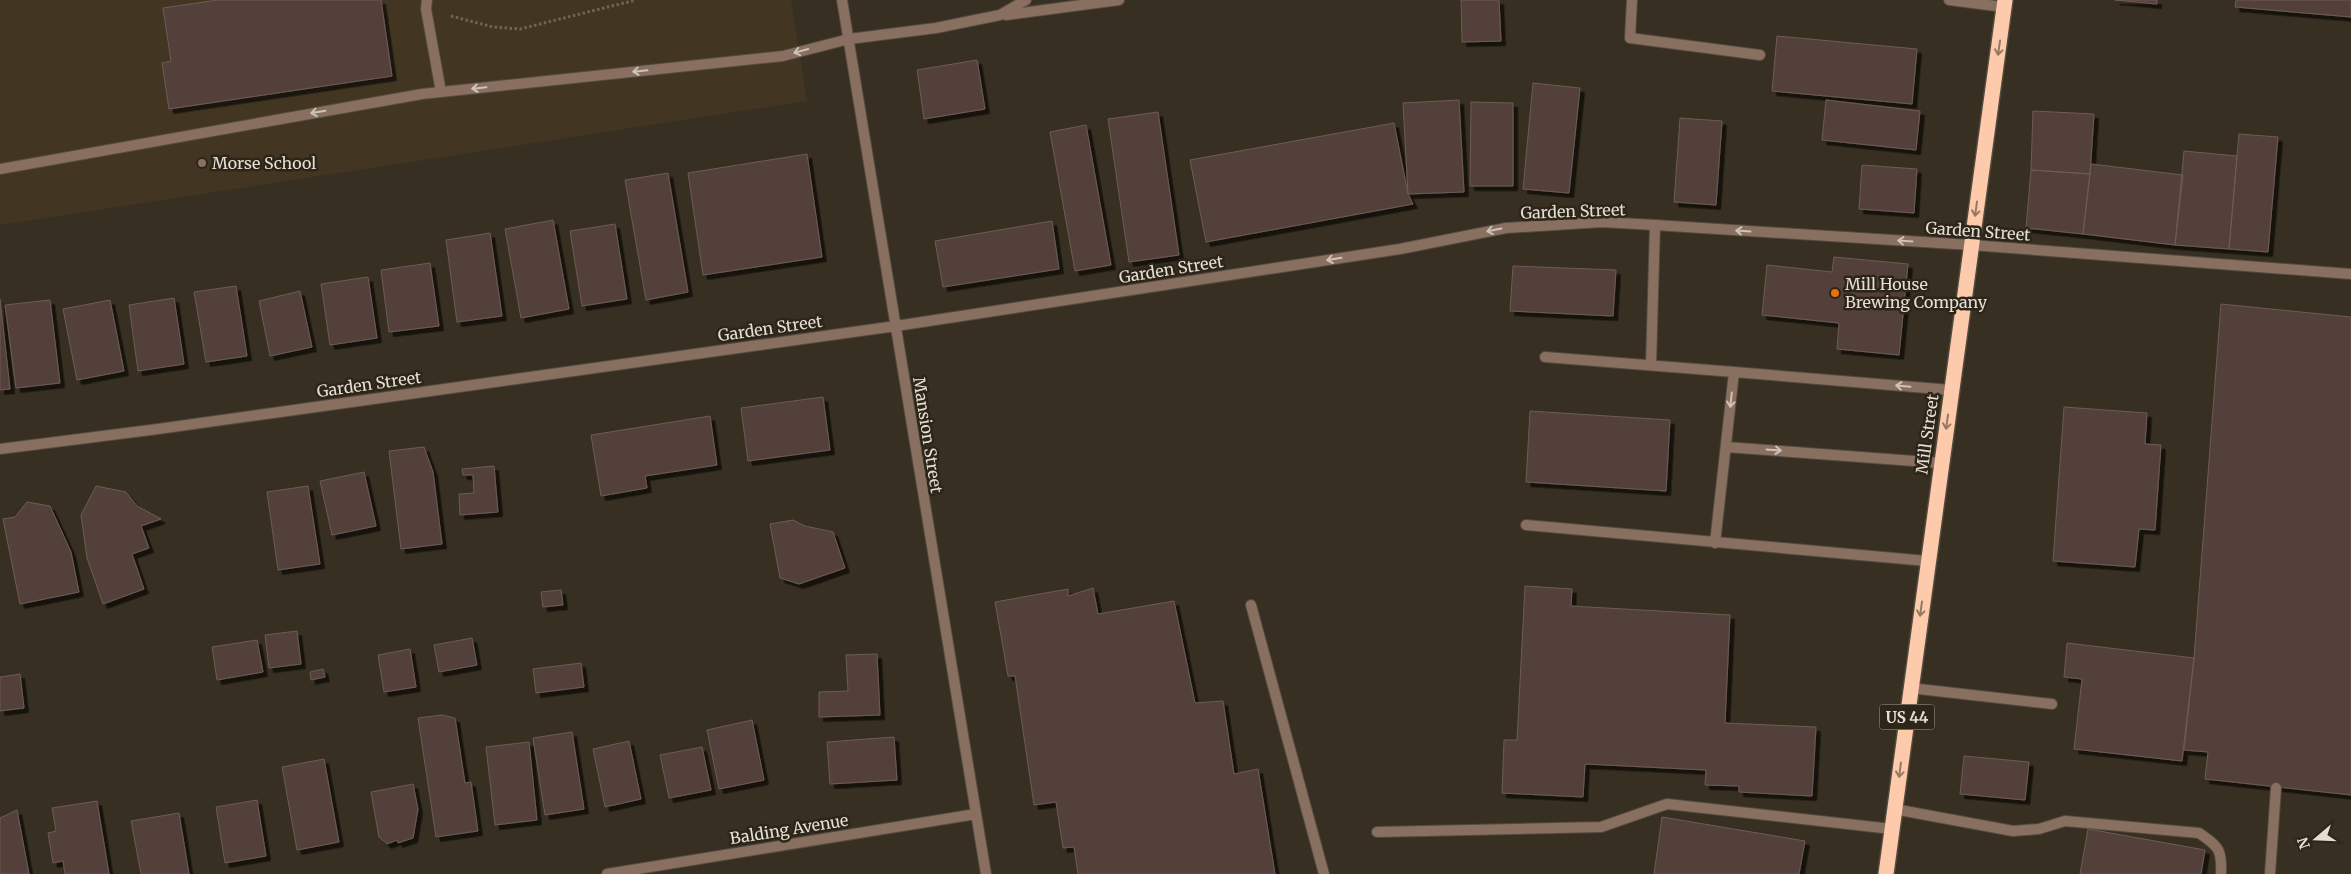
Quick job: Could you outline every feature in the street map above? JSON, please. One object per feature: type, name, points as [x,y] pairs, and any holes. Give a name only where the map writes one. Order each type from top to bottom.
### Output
[{"type":"highway","name":"Mill Street","points":[[1886,874],[2005,4]]},
{"type":"street","name":"Mansion Street","points":[[842,0],[986,874]]},
{"type":"street","points":[[1000,15],[1026,0]]},
{"type":"street","points":[[0,169],[138,143],[441,92],[783,56],[848,39],[936,28],[1000,15],[1119,0]]},
{"type":"street","points":[[1632,0],[1630,38],[1760,55]]},
{"type":"street","points":[[1948,0],[2005,4]]},
{"type":"street","points":[[427,5],[441,92]]},
{"type":"street","name":"Garden Street","points":[[0,449],[158,429],[896,326],[1400,249],[1506,228],[1602,222],[1971,245],[2351,274]]},
{"type":"street","points":[[1651,366],[1655,225]]},
{"type":"street","points":[[1545,357],[1951,390]]},
{"type":"street","points":[[1715,543],[1734,372]]},
{"type":"street","points":[[1726,446],[1941,464]]},
{"type":"street","points":[[1526,526],[1928,561]]},
{"type":"street","points":[[1251,605],[1324,874]]},
{"type":"street","points":[[1910,688],[2052,704]]},
{"type":"street","points":[[2270,874],[2276,788]]},
{"type":"street","points":[[1377,832],[1601,827],[1667,804],[1892,829]]},
{"type":"street","points":[[1894,809],[2013,831],[2039,829],[2065,821],[2198,834],[2216,845],[2222,855],[2221,874]]},
{"type":"street","name":"Balding Avenue","points":[[607,874],[976,814]]},
{"type":"path","points":[[427,5],[492,27],[520,28],[636,0]]},
{"type":"shaded area","name":"Morse School","points":[[0,0],[791,0],[807,101],[0,225]]},
{"type":"building","points":[[218,0],[381,0],[392,76],[169,109],[162,63],[171,61],[163,8]]},
{"type":"building","points":[[1461,0],[1499,0],[1501,41],[1462,42]]},
{"type":"building","points":[[2115,0],[2157,0],[2157,4]]},
{"type":"building","points":[[2236,0],[2351,0],[2351,17],[2235,7]]},
{"type":"building","points":[[1777,36],[1917,49],[1912,104],[1772,91]]},
{"type":"building","points":[[977,60],[985,109],[924,119],[917,70]]},
{"type":"building","points":[[1533,83],[1580,88],[1569,193],[1523,189]]},
{"type":"building","points":[[1459,100],[1464,192],[1408,194],[1403,103]]},
{"type":"building","points":[[1826,100],[1920,111],[1916,150],[1822,140]]},
{"type":"building","points":[[1471,102],[1513,103],[1513,186],[1470,186]]},
{"type":"building","points":[[2033,111],[2094,114],[2090,174],[2031,170]]},
{"type":"building","points":[[1158,112],[1179,255],[1129,262],[1108,119]]},
{"type":"building","points":[[1680,118],[1722,121],[1716,205],[1674,202]]},
{"type":"building","points":[[1394,123],[1408,194],[1413,204],[1206,242],[1190,160]]},
{"type":"building","points":[[1086,125],[1111,265],[1075,271],[1050,132]]},
{"type":"building","points":[[2239,134],[2278,137],[2268,252],[2229,249]]},
{"type":"building","points":[[2184,151],[2237,156],[2229,249],[2175,245]]},
{"type":"building","points":[[807,154],[822,257],[703,275],[688,173]]},
{"type":"building","points":[[2091,164],[2183,175],[2175,245],[2083,234]]},
{"type":"building","points":[[1862,165],[1917,169],[1914,213],[1859,209]]},
{"type":"building","points":[[2031,170],[2090,174],[2083,234],[2026,228]]},
{"type":"building","points":[[668,173],[688,292],[646,300],[625,180]]},
{"type":"building","points":[[553,220],[569,309],[521,318],[505,229]]},
{"type":"building","points":[[1052,221],[1059,269],[943,287],[935,241]]},
{"type":"building","points":[[615,224],[627,299],[582,306],[570,231]]},
{"type":"building","points":[[490,233],[502,316],[457,322],[446,240]]},
{"type":"building","name":"Mill House Brewing Company","points":[[1834,257],[1908,264],[1899,355],[1837,349],[1839,323],[1762,315],[1767,265],[1832,272]]},
{"type":"building","points":[[430,263],[439,326],[389,332],[381,270]]},
{"type":"building","points":[[1513,266],[1616,270],[1613,316],[1510,311]]},
{"type":"building","points":[[368,277],[377,338],[330,345],[321,284]]},
{"type":"building","points":[[236,286],[247,356],[206,362],[194,292]]},
{"type":"building","points":[[300,291],[312,347],[270,356],[259,301]]},
{"type":"building","points":[[174,298],[184,364],[138,371],[129,305]]},
{"type":"building","points":[[0,299],[10,389],[0,390]]},
{"type":"building","points":[[50,300],[60,383],[16,388],[5,305]]},
{"type":"building","points":[[110,300],[124,371],[77,380],[63,309]]},
{"type":"building","points":[[2221,304],[2351,317],[2351,795],[2205,779],[2208,752],[2184,750],[2194,658]]},
{"type":"building","points":[[823,397],[830,450],[748,461],[741,408]]},
{"type":"building","points":[[2064,407],[2147,413],[2145,444],[2161,445],[2155,530],[2139,529],[2135,567],[2053,561]]},
{"type":"building","points":[[1530,411],[1670,420],[1666,491],[1526,482]]},
{"type":"building","points":[[710,416],[717,465],[645,476],[647,488],[601,496],[591,435]]},
{"type":"building","points":[[424,447],[433,472],[442,544],[401,549],[389,451]]},
{"type":"building","points":[[494,466],[498,512],[460,515],[459,494],[474,493],[473,475],[463,475],[462,469]]},
{"type":"building","points":[[364,472],[376,526],[332,535],[320,481]]},
{"type":"building","points":[[96,486],[126,492],[137,506],[161,519],[141,526],[149,548],[132,554],[144,589],[103,604],[87,558],[81,515]]},
{"type":"building","points":[[308,486],[320,564],[278,570],[267,492]]},
{"type":"building","points":[[27,502],[50,506],[71,552],[79,592],[20,604],[3,519],[15,517]]},
{"type":"building","points":[[793,520],[805,526],[833,532],[845,568],[799,584],[780,578],[770,524]]},
{"type":"building","points":[[1525,586],[1572,589],[1571,606],[1730,615],[1725,723],[1816,727],[1812,796],[1739,792],[1739,786],[1705,785],[1706,770],[1585,764],[1583,797],[1502,793],[1504,740],[1517,740]]},
{"type":"building","points":[[1093,588],[1098,614],[1174,601],[1195,703],[1223,701],[1234,774],[1258,769],[1275,874],[1078,874],[1074,847],[1063,848],[1056,802],[1034,805],[1015,676],[1008,676],[995,602],[1068,589],[1068,596]]},
{"type":"building","points":[[561,590],[563,605],[543,607],[541,592]]},
{"type":"building","points":[[297,631],[301,664],[269,668],[265,635]]},
{"type":"building","points":[[472,638],[477,665],[439,672],[434,645]]},
{"type":"building","points":[[257,640],[263,672],[217,680],[212,647]]},
{"type":"building","points":[[2067,643],[2194,658],[2182,761],[2074,749],[2082,679],[2064,677]]},
{"type":"building","points":[[410,649],[416,687],[384,692],[378,655]]},
{"type":"building","points":[[877,654],[880,715],[819,717],[819,692],[848,691],[846,655]]},
{"type":"building","points":[[581,663],[584,687],[536,693],[533,669]]},
{"type":"building","points":[[323,669],[325,677],[311,680],[310,672]]},
{"type":"building","points":[[20,674],[24,708],[0,711],[0,677]]},
{"type":"building","points":[[442,715],[455,718],[465,783],[471,782],[478,831],[436,837],[418,718]]},
{"type":"building","points":[[752,720],[764,780],[719,789],[707,730]]},
{"type":"building","points":[[572,732],[584,809],[545,815],[533,738]]},
{"type":"building","points":[[894,737],[897,780],[830,784],[827,742]]},
{"type":"building","points":[[629,741],[641,799],[605,807],[593,749]]},
{"type":"building","points":[[529,742],[537,820],[495,825],[486,747]]},
{"type":"building","points":[[702,747],[711,790],[669,798],[660,755]]},
{"type":"building","points":[[1964,756],[2029,762],[2025,800],[1960,794]]},
{"type":"building","points":[[324,759],[339,842],[297,850],[282,767]]},
{"type":"building","points":[[413,784],[418,809],[413,838],[398,843],[397,840],[387,844],[379,837],[371,792]]},
{"type":"building","points":[[257,800],[266,856],[225,863],[216,807]]},
{"type":"building","points":[[97,801],[109,874],[65,874],[63,861],[53,863],[48,833],[56,831],[52,808]]},
{"type":"building","points":[[17,810],[29,874],[0,874],[0,818]]},
{"type":"building","points":[[179,813],[189,874],[141,874],[131,821]]},
{"type":"building","points":[[1662,817],[1805,841],[1799,874],[1654,874]]},
{"type":"building","points":[[2088,829],[2205,850],[2201,874],[2080,874]]},
{"type":"place","name":"Morse School","points":[[202,163]]},
{"type":"place","name":"Mill House Brewing Company","points":[[1835,293]]}]
